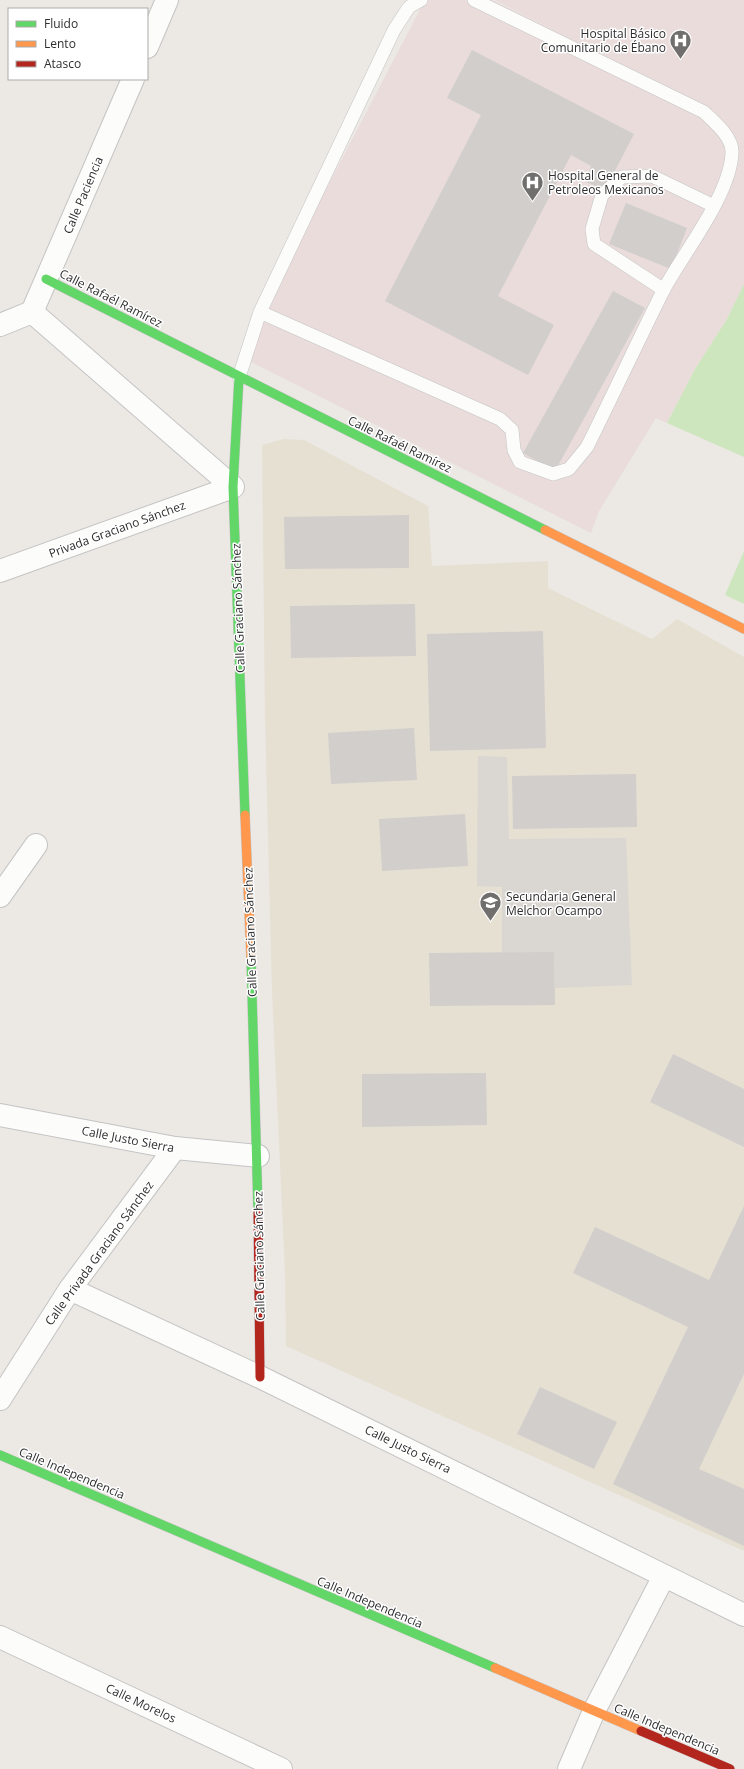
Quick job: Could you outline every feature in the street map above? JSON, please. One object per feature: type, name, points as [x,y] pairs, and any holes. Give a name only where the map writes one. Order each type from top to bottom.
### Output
[{"type":"street","points":[[148,45],[167,0]]},
{"type":"street","name":"Calle Paciencia","points":[[32,312],[133,80]]},
{"type":"street","name":"Calle Rafaél Ramírez","points":[[46,279],[744,629]]},
{"type":"street","points":[[0,325],[32,312],[233,487]]},
{"type":"street","name":"Calle Graciano Sánchez","points":[[239,377],[233,487],[258,1156],[260,1377]]},
{"type":"street","name":"Privada Graciano Sánchez","points":[[0,571],[233,487]]},
{"type":"street","points":[[0,896],[36,845]]},
{"type":"street","name":"Calle Justo Sierra","points":[[0,1115],[175,1148],[258,1156]]},
{"type":"street","name":"Calle Privada Graciano Sánchez","points":[[0,1399],[70,1289],[175,1148]]},
{"type":"street","name":"Calle Justo Sierra","points":[[70,1289],[260,1377],[744,1615]]},
{"type":"street","name":"Calle Independencia","points":[[0,1455],[594,1712],[730,1769]]},
{"type":"street","points":[[569,1769],[594,1712],[664,1576]]},
{"type":"street","name":"Calle Morelos","points":[[0,1637],[269,1766]]},
{"type":"lane","points":[[239,377],[260,312],[394,30],[409,7],[421,0]]},
{"type":"lane","points":[[260,312],[500,419],[512,430],[514,450],[520,462],[553,474],[569,469],[587,447],[664,290],[714,206],[728,175],[732,152],[725,134],[704,112],[474,0]]},
{"type":"lane","points":[[664,290],[594,244],[592,229],[602,195],[622,177],[652,176],[714,206]]},
{"type":"shaded area","name":"Hospital General de Petroleos Mexicanos","points":[[425,0],[492,0],[577,41],[494,0],[744,0],[744,284],[727,319],[695,369],[667,423],[656,418],[599,511],[591,533],[239,356]]},
{"type":"shaded area","name":"Secundaria General Melchor Ocampo","points":[[284,439],[304,440],[428,506],[432,566],[548,561],[548,588],[652,639],[677,619],[744,657],[744,1551],[286,1346],[285,1272],[272,992],[265,717],[262,445]]},
{"type":"shaded area","points":[[478,756],[507,757],[509,839],[626,838],[632,985],[555,988],[554,952],[502,952],[502,887],[477,886]]},
{"type":"green space","points":[[744,284],[744,457],[667,423],[695,369],[727,319]]},
{"type":"green space","points":[[744,551],[744,604],[725,595]]},
{"type":"building","points":[[472,50],[634,134],[605,190],[586,182],[591,166],[571,155],[498,296],[554,325],[528,375],[385,301],[481,115],[447,98]]},
{"type":"building","points":[[626,203],[687,228],[671,269],[609,244]]},
{"type":"building","points":[[613,291],[645,308],[555,471],[523,453]]},
{"type":"building","points":[[409,515],[409,568],[285,569],[284,517]]},
{"type":"building","points":[[415,604],[416,656],[291,658],[290,606]]},
{"type":"building","points":[[543,631],[546,748],[430,751],[427,634]]},
{"type":"building","points":[[414,728],[417,780],[331,784],[328,733]]},
{"type":"building","points":[[636,774],[637,827],[513,829],[512,776]]},
{"type":"building","points":[[465,814],[468,866],[382,871],[379,819]]},
{"type":"building","points":[[554,952],[555,1005],[430,1006],[429,953]]},
{"type":"building","points":[[673,1054],[744,1089],[744,1147],[650,1102]]},
{"type":"building","points":[[486,1073],[487,1125],[362,1127],[362,1074]]},
{"type":"building","points":[[744,1206],[744,1374],[699,1469],[744,1489],[744,1546],[613,1484],[688,1327],[573,1273],[595,1227],[709,1280]]},
{"type":"building","points":[[540,1387],[617,1422],[594,1469],[517,1434]]},
{"type":"traffic: fast","points":[[46,279],[545,530]]},
{"type":"traffic: fast","points":[[239,377],[233,487],[245,815]]},
{"type":"traffic: fast","points":[[251,957],[258,1210]]},
{"type":"traffic: fast","points":[[0,1455],[495,1668]]},
{"type":"traffic: slow","points":[[545,530],[744,629]]},
{"type":"traffic: slow","points":[[245,815],[251,957]]},
{"type":"traffic: slow","points":[[495,1668],[641,1731]]},
{"type":"traffic: jam","points":[[258,1210],[260,1377]]},
{"type":"traffic: jam","points":[[641,1731],[730,1769]]},
{"type":"place","name":"Hospital Básico Comunitario de Ébano","points":[[681,60]]},
{"type":"place","name":"Hospital General de Petroleos Mexicanos","points":[[532,202]]},
{"type":"place","name":"Secundaria General Melchor Ocampo","points":[[490,922]]}]
